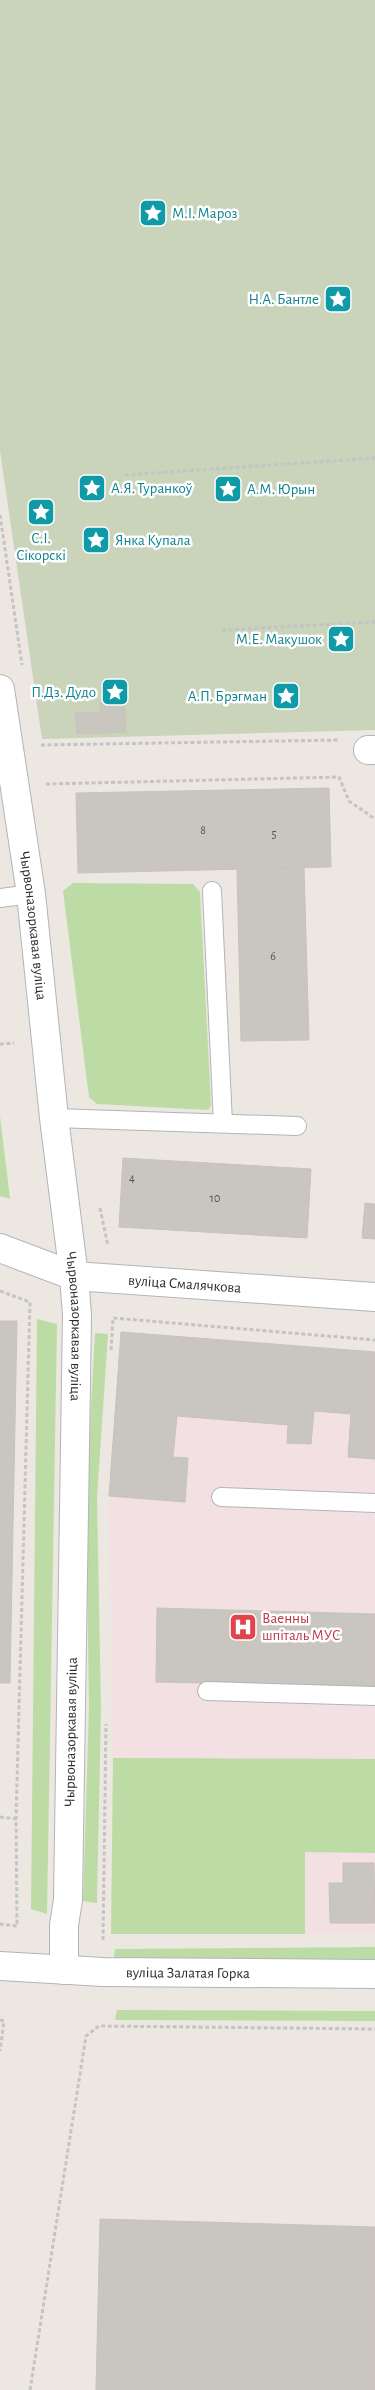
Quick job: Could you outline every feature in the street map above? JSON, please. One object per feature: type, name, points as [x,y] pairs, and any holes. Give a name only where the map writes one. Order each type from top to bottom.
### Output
[{"type":"street","name":"Чырвоназоркавая вуліца","points":[[1,703],[31,894],[54,1118],[74,1276],[76,1324],[72,1696],[68,1900],[64,1925],[64,1970]]},
{"type":"street","name":"вуліца Смалячкова","points":[[0,1248],[74,1276],[375,1297]]},
{"type":"street","name":"вуліца Залатая Горка","points":[[0,1966],[103,1972],[375,1974]]},
{"type":"lane","points":[[212,892],[223,1123]]},
{"type":"lane","points":[[0,898],[31,894]]},
{"type":"lane","points":[[54,1118],[297,1126]]},
{"type":"lane","points":[[221,1497],[375,1503]]},
{"type":"lane","points":[[207,1691],[375,1696]]},
{"type":"path","points":[[125,476],[375,458]]},
{"type":"path","points":[[0,515],[22,669]]},
{"type":"path","points":[[222,630],[375,622]]},
{"type":"path","points":[[33,746],[363,747]]},
{"type":"path","points":[[38,785],[339,777],[349,802],[375,819]]},
{"type":"path","points":[[0,1044],[19,1042]]},
{"type":"path","points":[[99,1202],[108,1249]]},
{"type":"path","points":[[0,1291],[30,1302],[16,1819],[17,1926],[0,1924]]},
{"type":"path","points":[[111,1357],[113,1318],[375,1340]]},
{"type":"path","points":[[106,1721],[103,1943],[112,1943]]},
{"type":"path","points":[[0,1817],[16,1819]]},
{"type":"path","points":[[0,2020],[4,2021],[0,2051]]},
{"type":"path","points":[[30,2390],[86,2036],[99,2026],[375,2029]]},
{"type":"shaded area","name":"Ваенны шпіталь МУС","points":[[121,1332],[375,1352],[375,1934],[111,1934],[113,1758],[109,1496]]},
{"type":"green space","points":[[0,0],[375,0],[375,730],[42,739],[0,451]]},
{"type":"green space","points":[[73,883],[193,884],[200,892],[211,1105],[208,1110],[97,1104],[89,1097],[63,891]]},
{"type":"green space","points":[[0,1116],[10,1199],[0,1196]]},
{"type":"green space","points":[[37,1319],[57,1324],[47,1914],[31,1909]]},
{"type":"green space","points":[[95,1333],[108,1334],[97,1498],[101,1709],[97,1903],[83,1901],[89,1708],[86,1499]]},
{"type":"green space","points":[[113,1758],[375,1759],[375,1853],[305,1852],[305,1934],[111,1934]]},
{"type":"green space","points":[[375,1947],[375,1961],[114,1958],[115,1949]]},
{"type":"green space","points":[[117,2010],[375,2011],[375,2021],[115,2020]]},
{"type":"building","points":[[124,702],[126,732],[77,734],[75,713],[100,712],[100,703]]},
{"type":"building","points":[[329,788],[331,867],[78,873],[76,793]]},
{"type":"building","points":[[304,868],[309,1040],[241,1041],[237,870]]},
{"type":"building","points":[[123,1158],[311,1169],[307,1238],[119,1227]]},
{"type":"building","points":[[365,1203],[375,1204],[375,1239],[362,1238]]},
{"type":"building","points":[[0,1321],[17,1321],[10,1683],[0,1683]]},
{"type":"building","points":[[121,1332],[375,1352],[375,1459],[348,1457],[351,1414],[314,1411],[311,1444],[287,1443],[288,1425],[177,1416],[173,1457],[188,1458],[185,1502],[109,1496]]},
{"type":"building","points":[[157,1608],[375,1614],[375,1687],[156,1682]]},
{"type":"building","points":[[343,1863],[374,1863],[375,1923],[330,1923],[329,1883],[343,1883]]},
{"type":"building","points":[[100,2219],[375,2227],[375,2390],[96,2390]]},
{"type":"place","name":"М.І. Мароз","points":[[153,213]]},
{"type":"place","name":"Н.А. Бантле","points":[[338,299]]},
{"type":"place","name":"А.Я. Туранкоў","points":[[92,488]]},
{"type":"place","name":"А.М. Юрын","points":[[228,489]]},
{"type":"place","name":"С.І. Сікорскі","points":[[41,512]]},
{"type":"place","name":"Янка Купала","points":[[96,540]]},
{"type":"place","name":"М.Е. Макушок","points":[[341,639]]},
{"type":"place","name":"П.Дз. Дудо","points":[[115,692]]},
{"type":"place","name":"А.П. Брэгман","points":[[286,696]]},
{"type":"place","name":"Ваенны шпіталь МУС","points":[[243,1627]]}]
